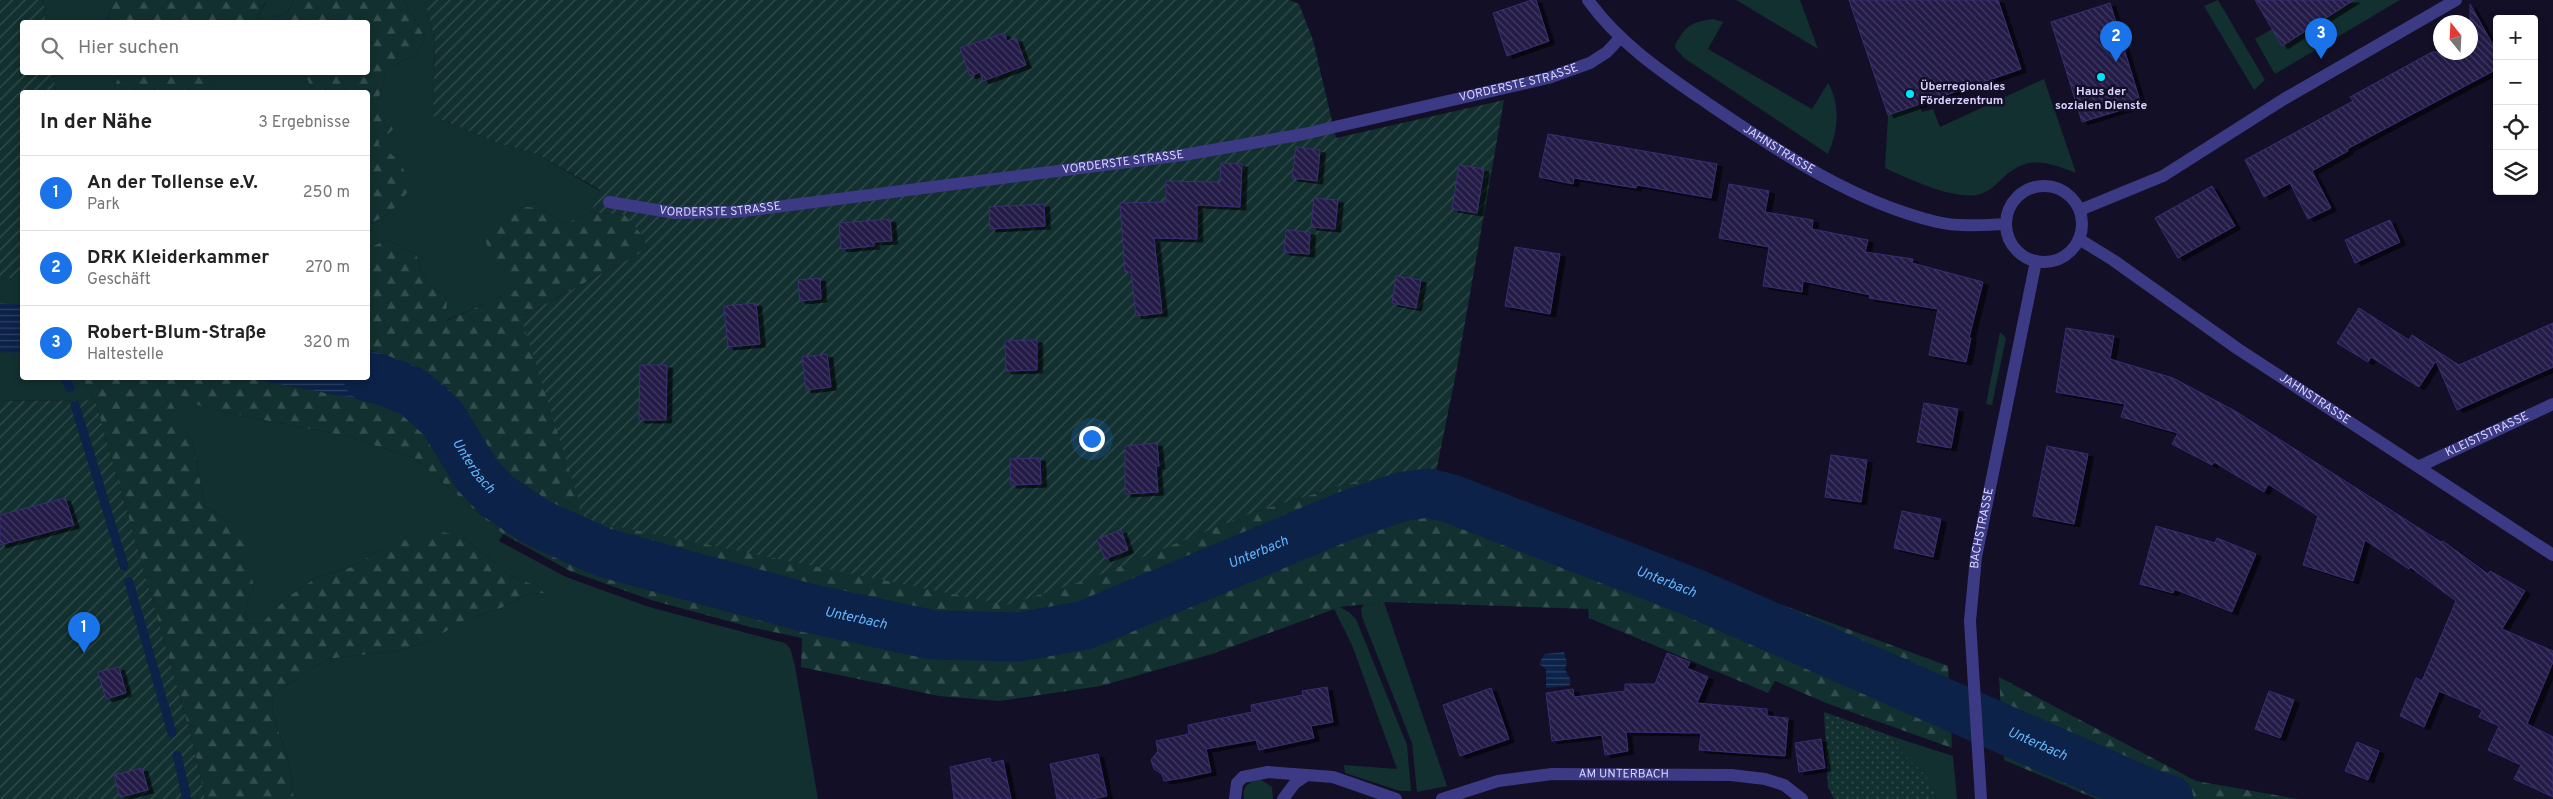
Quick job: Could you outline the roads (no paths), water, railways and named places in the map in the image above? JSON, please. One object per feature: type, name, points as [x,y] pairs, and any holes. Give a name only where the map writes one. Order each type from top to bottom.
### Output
[{"type":"street","name":"JAHNSTRASSE","points":[[1588,0],[1620,38],[1673,80],[1815,172],[1860,196],[1938,222],[1954,225],[2005,224]]},
{"type":"street","points":[[2080,210],[2163,176],[2284,100],[2456,0]]},
{"type":"street","name":"VORDERSTE STRASSE","points":[[609,202],[675,213],[736,212],[1183,155],[1304,134],[1548,78],[1590,63],[1607,52],[1620,38]]},
{"type":"street","points":[[2036,186],[2050,186],[2063,190],[2073,198],[2080,210],[2082,230],[2079,239],[2073,248],[2057,260],[2036,261],[2024,256],[2014,248],[2007,236],[2005,224],[2007,211],[2014,199],[2024,190],[2036,186]]},
{"type":"street","name":"JAHNSTRASSE","points":[[2079,239],[2112,260],[2238,349],[2420,466],[2553,556]]},
{"type":"street","name":"BACHSTRASSE","points":[[1980,799],[1970,621],[1976,557],[2036,261]]},
{"type":"street","name":"KLEISTSTRASSE","points":[[2420,466],[2553,404]]},
{"type":"street","points":[[1235,799],[1237,783],[1243,777],[1253,774],[1333,777],[1396,799]]},
{"type":"street","name":"AM UNTERBACH","points":[[1442,799],[1498,781],[1552,774],[1731,775],[1765,779],[1784,785],[1802,799]]},
{"type":"street","points":[[1283,799],[1295,783],[1307,775]]},
{"type":"water","points":[[0,303],[20,304],[20,353],[0,352]]},
{"type":"water","points":[[370,350],[421,368],[451,391],[471,421],[479,449],[477,475],[457,466],[417,423],[398,410],[369,401],[258,380],[370,380]]},
{"type":"water","points":[[1564,652],[1567,663],[1565,669],[1571,681],[1569,686],[1546,688],[1546,669],[1539,664],[1544,654]]},
{"type":"waterway","name":"Unterbach","points":[[370,377],[382,380],[414,393],[443,419],[477,475],[497,496],[538,523],[602,552],[808,608],[933,635],[1019,637],[1085,625],[1345,516],[1404,496],[1429,493],[1452,499],[1692,592],[2151,794],[2169,799]]},
{"type":"waterway","points":[[66,380],[70,388]]},
{"type":"waterway","points":[[75,405],[124,566]]},
{"type":"waterway","points":[[129,582],[172,733]]},
{"type":"waterway","points":[[177,755],[187,799]]},
{"type":"place","name":"Robert-Blum-Straße","points":[[2321,59]]},
{"type":"place","name":"DRK Kleiderkammer","points":[[2116,62]]},
{"type":"place","name":"Haus der sozialen Dienste","points":[[2101,77]]},
{"type":"place","name":"Überregionales Förderzentrum","points":[[1910,94]]},
{"type":"place","name":"An der Tollense e.V.","points":[[84,653]]}]
